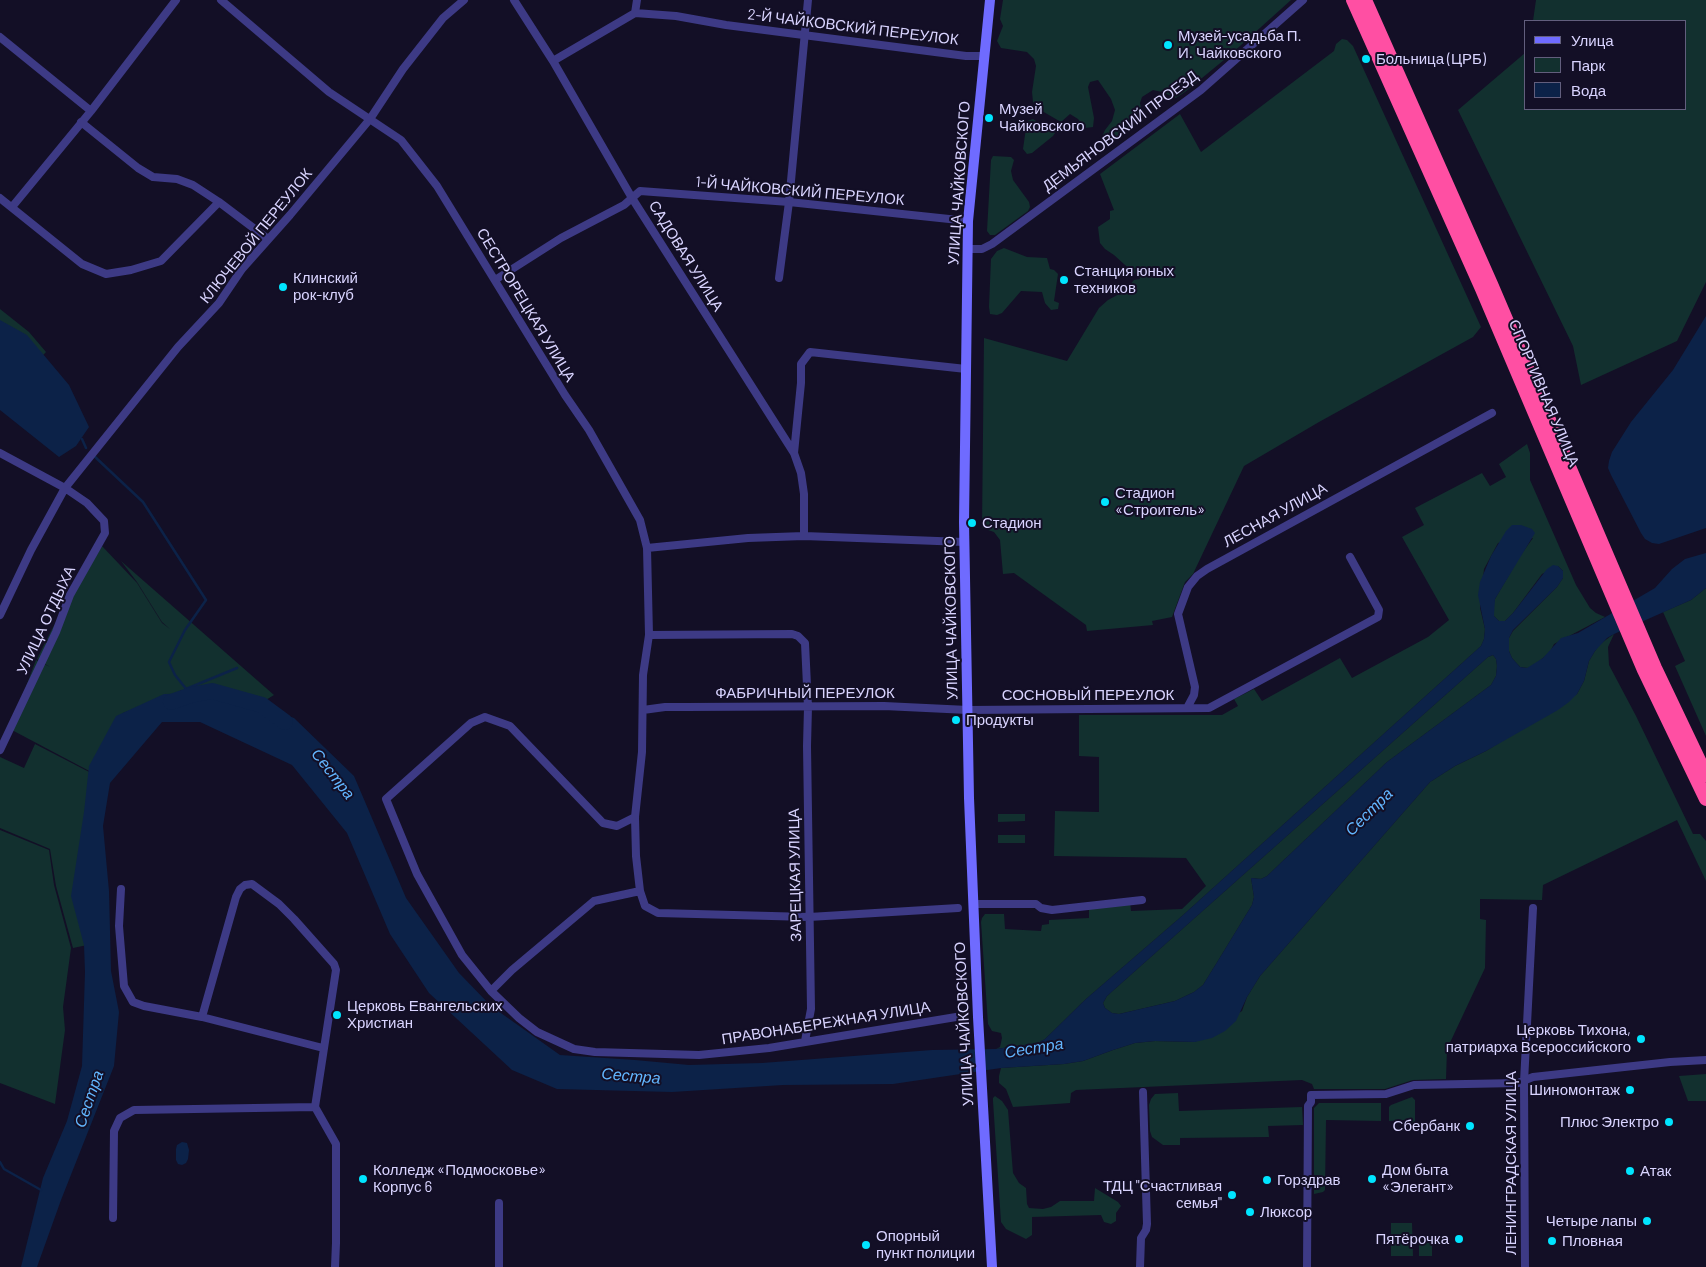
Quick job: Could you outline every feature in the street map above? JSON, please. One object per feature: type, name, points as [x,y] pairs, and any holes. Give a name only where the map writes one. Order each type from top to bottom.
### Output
[{"type":"highway","name":"СПОРТИВНАЯ УЛИЦА","points":[[1353,0],[1706,799]]},
{"type":"highway","name":"СПОРТИВНАЯ УЛИЦА","points":[[1365,0],[1491,284],[1605,567]]},
{"type":"highway","name":"СПОРТИВНАЯ УЛИЦА","points":[[1650,669],[1706,775]]},
{"type":"street","points":[[12,207],[91,111],[176,0]]},
{"type":"street","name":"СЕСТРОРЕЦКАЯ УЛИЦА","points":[[221,0],[329,92],[401,140],[437,186],[565,395],[589,430],[640,520],[647,548],[648,635],[643,675],[642,752],[635,816],[636,856],[640,891]]},
{"type":"street","name":"КЛЮЧЕВОЙ ПЕРЕУЛОК","points":[[0,615],[31,550],[66,488],[178,347],[220,303],[242,269],[370,119],[403,68],[442,18],[464,0]]},
{"type":"street","name":"САДОВАЯ УЛИЦА","points":[[514,0],[553,61],[632,198],[794,453],[801,473],[804,494],[804,536]]},
{"type":"street","points":[[553,61],[635,13],[637,0]]},
{"type":"street","points":[[779,278],[789,202],[808,0]]},
{"type":"street","name":"УЛИЦА ЧАЙКОВСКОГО","points":[[990,0],[968,221],[964,542],[973,904],[992,1267]]},
{"type":"street","name":"ДЕМЬЯНОВСКИЙ ПРОЕЗД","points":[[968,249],[982,250],[992,244],[1201,90],[1303,0]]},
{"type":"street","name":"2-Й ЧАЙКОВСКИЙ ПЕРЕУЛОК","points":[[635,13],[676,16],[726,25],[966,56],[984,56]]},
{"type":"street","points":[[0,37],[91,111]]},
{"type":"street","points":[[81,122],[138,168],[153,177],[177,178],[193,185],[268,239]]},
{"type":"street","name":"1-Й ЧАЙКОВСКИЙ ПЕРЕУЛОК","points":[[495,280],[561,238],[624,205],[640,191],[789,202],[968,221]]},
{"type":"street","points":[[0,198],[82,264],[106,274],[130,270],[161,261],[219,202]]},
{"type":"street","points":[[794,453],[801,364],[810,352],[966,368]]},
{"type":"street","name":"ЛЕСНАЯ УЛИЦА","points":[[1187,708],[1192,701],[1195,687],[1178,614],[1188,588],[1197,576],[1492,413]]},
{"type":"street","name":"УЛИЦА ОТДЫХА","points":[[0,453],[66,488],[87,503],[104,521],[105,532],[70,596],[56,632],[0,750]]},
{"type":"street","points":[[647,548],[748,538],[804,536],[964,542]]},
{"type":"street","name":"СОСНОВЫЙ ПЕРЕУЛОК","points":[[968,710],[1209,708],[1378,617],[1379,610],[1350,557]]},
{"type":"street","name":"ЗАРЕЦКАЯ УЛИЦА","points":[[648,635],[792,634],[798,636],[805,643],[808,707],[811,1009],[805,1041]]},
{"type":"street","name":"ФАБРИЧНЫЙ ПЕРЕУЛОК","points":[[643,710],[665,707],[884,706],[968,710]]},
{"type":"street","name":"ПРАВОНАБЕРЕЖНАЯ УЛИЦА","points":[[635,816],[617,826],[602,823],[510,726],[485,717],[471,723],[386,799],[417,874],[462,956],[491,991],[519,1018],[537,1032],[574,1049],[595,1052],[699,1055],[769,1048],[956,1017]]},
{"type":"street","points":[[202,1017],[236,897],[240,889],[245,885],[252,884],[279,904],[334,964],[336,976],[315,1107],[336,1144],[336,1243],[334,1267]]},
{"type":"street","points":[[121,889],[119,926],[124,986],[133,1002],[144,1006],[202,1017],[323,1048]]},
{"type":"street","points":[[491,991],[512,970],[594,900],[640,891],[645,906],[658,912],[809,917],[958,908]]},
{"type":"street","points":[[973,904],[1036,904],[1041,908],[1052,910],[1142,900]]},
{"type":"street","name":"ЛЕНИНГРАДСКАЯ УЛИЦА","points":[[1526,1267],[1524,1082],[1532,908]]},
{"type":"street","points":[[1307,1267],[1308,1106],[1311,1102],[1311,1095],[1386,1094],[1414,1085],[1518,1083],[1534,1077],[1670,1062],[1706,1060]]},
{"type":"street","points":[[1140,1267],[1141,1238],[1147,1224],[1143,1092]]},
{"type":"street","points":[[113,1218],[114,1131],[120,1118],[134,1110],[315,1107]]},
{"type":"street","points":[[499,1204],[499,1267]]},
{"type":"green space","points":[[1003,0],[1291,0],[1230,55],[1176,98],[1153,90],[1142,97],[1140,103],[1142,123],[1127,128],[1120,136],[1108,144],[1103,144],[1101,139],[1112,121],[1115,110],[1111,99],[1098,80],[1090,82],[1088,87],[1094,118],[1093,127],[1085,128],[1078,119],[1070,114],[1061,122],[1042,111],[1033,102],[1032,92],[1036,66],[1034,59],[1027,52],[1001,48],[997,41],[1003,26],[1000,19]]},
{"type":"green space","points":[[1536,0],[1706,0],[1706,282],[1677,341],[1581,385],[1573,346],[1458,110],[1524,54],[1524,110],[1686,110],[1686,20],[1533,20]]},
{"type":"green space","points":[[1342,39],[1347,40],[1353,46],[1481,327],[1473,337],[1319,422],[1244,466],[1193,574],[1185,582],[1172,617],[1152,621],[1153,625],[1087,631],[1086,625],[1014,573],[1003,574],[1000,540],[994,532],[982,528],[984,338],[1067,361],[1099,308],[1108,300],[1125,291],[1134,280],[1140,279],[1138,273],[1135,274],[1100,243],[1098,227],[1110,219],[1110,211],[1114,210],[1100,174],[1180,114],[1201,152],[1334,51],[1336,44]]},
{"type":"green space","points":[[1033,119],[1055,133],[1032,153],[1027,154],[1023,149],[1027,121]]},
{"type":"green space","points":[[993,156],[1011,157],[1014,160],[1011,171],[1013,180],[1029,202],[1030,207],[1028,211],[995,235],[990,235],[987,231],[991,160]]},
{"type":"green space","points":[[1004,248],[1027,257],[1047,258],[1050,269],[1058,274],[1054,301],[1059,303],[1058,309],[1051,310],[1045,303],[1042,292],[1021,291],[1002,313],[997,315],[990,314],[991,259],[997,251]]},
{"type":"green space","points":[[0,309],[29,332],[46,352],[8,392],[0,376]]},
{"type":"green space","points":[[1527,444],[1530,453],[1530,480],[1576,585],[1590,608],[1605,617],[1554,644],[1550,652],[1536,664],[1528,668],[1520,667],[1509,651],[1509,638],[1513,631],[1557,587],[1563,578],[1563,571],[1558,566],[1542,574],[1513,613],[1505,621],[1499,621],[1494,616],[1493,607],[1495,599],[1520,556],[1533,538],[1498,543],[1484,569],[1480,608],[1485,629],[1481,646],[1182,916],[1086,999],[1045,1039],[1038,1043],[996,1049],[1000,1047],[1002,1038],[1001,1033],[992,1031],[988,1024],[981,922],[985,914],[1004,914],[1005,929],[1041,931],[1042,925],[1049,924],[1049,920],[1089,918],[1089,907],[1130,901],[1131,911],[1182,909],[1206,886],[1186,858],[1054,856],[1055,811],[1099,812],[1099,757],[1079,756],[1079,715],[1222,715],[1238,706],[1234,699],[1254,689],[1262,701],[1340,658],[1352,678],[1428,637],[1449,620],[1402,537],[1424,525],[1415,508],[1482,473],[1490,486],[1506,477],[1499,464]]},
{"type":"green space","points":[[102,546],[137,583],[162,623],[170,629],[162,622],[137,582],[121,561],[274,695],[261,703],[211,690],[188,695],[132,719],[105,758],[93,810],[96,894],[93,896],[89,816],[101,760],[127,718],[184,692],[180,690],[181,692],[123,713],[97,759],[95,774],[10,729],[36,660],[50,667],[37,659],[52,629]]},
{"type":"green space","points":[[1706,588],[1706,736],[1675,666],[1685,661],[1663,612],[1691,600]]},
{"type":"green space","points":[[1614,634],[1608,647],[1609,665],[1693,834],[1700,834],[1706,841],[1706,881],[1677,820],[1543,885],[1542,900],[1480,899],[1480,919],[1486,920],[1485,968],[1447,1049],[1446,1079],[1413,1080],[1385,1089],[1314,1089],[1312,1084],[1302,1080],[1076,1090],[1071,1093],[1070,1103],[1013,1107],[1006,1089],[999,1083],[1001,1068],[1083,1061],[1135,1043],[1155,1041],[1195,1042],[1242,1011],[1247,997],[1260,976],[1430,782],[1455,766],[1486,751],[1577,694],[1584,681],[1589,661],[1595,651],[1600,644]]},
{"type":"green space","points":[[1493,655],[1497,666],[1496,676],[1491,685],[1387,762],[1267,876],[1261,879],[1251,878],[1254,897],[1252,905],[1203,985],[1194,992],[1175,1001],[1119,1014],[1112,1013],[1105,1008],[1103,1003],[1107,996],[1488,657]]},
{"type":"green space","points":[[35,744],[95,775],[92,944],[73,948],[56,886],[50,849],[0,828],[0,757],[24,768]]},
{"type":"green space","points":[[998,814],[1025,814],[1025,821],[998,822]]},
{"type":"green space","points":[[0,830],[49,850],[54,885],[71,948],[63,1007],[65,1030],[55,1104],[0,1083]]},
{"type":"green space","points":[[998,835],[1025,835],[1025,843],[998,843]]},
{"type":"green space","points":[[1706,1074],[1706,1101],[1688,1101],[1679,1076]]},
{"type":"green space","points":[[1178,1093],[1179,1111],[1302,1107],[1303,1125],[1268,1126],[1269,1137],[1180,1138],[1180,1145],[1163,1145],[1152,1137],[1149,1105],[1155,1094]]},
{"type":"green space","points":[[995,1096],[1002,1101],[1008,1110],[1013,1173],[1019,1183],[1026,1188],[1029,1208],[1043,1209],[1051,1207],[1060,1201],[1094,1201],[1095,1188],[1118,1202],[1121,1206],[1116,1213],[1116,1221],[1111,1224],[1104,1222],[1101,1215],[1032,1217],[1032,1235],[1026,1239],[1006,1229],[1001,1222],[993,1101]]},
{"type":"green space","points":[[1412,1097],[1415,1100],[1415,1124],[1407,1124],[1406,1120],[1389,1121],[1389,1107]]},
{"type":"green space","points":[[1319,1103],[1381,1103],[1381,1121],[1326,1120],[1325,1190],[1314,1194],[1314,1108]]},
{"type":"green space","points":[[1391,1223],[1412,1223],[1413,1256],[1391,1256]]},
{"type":"green space","points":[[1419,1241],[1432,1241],[1432,1256],[1419,1256]]},
{"type":"water","points":[[1706,316],[1706,528],[1659,544],[1652,543],[1645,539],[1641,533],[1611,475],[1608,468],[1609,461],[1612,452],[1631,422],[1673,370]]},
{"type":"water","points":[[0,320],[27,335],[69,385],[89,427],[76,446],[59,457],[0,410]]},
{"type":"water","points":[[1512,525],[1521,525],[1532,529],[1535,533],[1495,599],[1494,616],[1499,621],[1505,621],[1513,613],[1547,569],[1553,565],[1558,566],[1563,571],[1563,578],[1557,587],[1513,630],[1509,638],[1509,651],[1520,667],[1527,668],[1543,658],[1561,638],[1578,633],[1655,588],[1672,569],[1685,559],[1706,553],[1706,588],[1691,600],[1607,638],[1589,661],[1584,681],[1577,694],[1569,702],[1430,782],[1260,976],[1247,997],[1236,1021],[1225,1031],[1212,1038],[1195,1042],[1155,1041],[1135,1043],[1083,1061],[1064,1064],[1001,1068],[893,1084],[783,1085],[672,1092],[557,1089],[512,1070],[429,993],[390,934],[347,833],[292,765],[200,722],[162,722],[110,783],[103,826],[109,891],[111,971],[119,1012],[114,1066],[61,1200],[37,1267],[21,1267],[43,1178],[67,1121],[82,1066],[84,945],[71,896],[89,766],[116,716],[164,694],[223,693],[294,718],[354,776],[406,898],[459,973],[491,1006],[560,1055],[689,1065],[762,1063],[932,1050],[996,1049],[1038,1043],[1045,1039],[1086,999],[1182,916],[1481,646],[1485,629],[1478,595],[1480,582],[1491,556],[1506,531]],"holes":[[[1493,655],[1496,659],[1496,676],[1491,685],[1387,762],[1267,876],[1261,879],[1251,878],[1254,897],[1252,905],[1203,985],[1194,992],[1175,1001],[1119,1014],[1112,1013],[1105,1008],[1103,1003],[1107,996],[1488,657]]]},
{"type":"water","points":[[182,1142],[187,1143],[189,1150],[188,1159],[182,1165],[178,1164],[176,1160],[176,1149],[177,1145]]},
{"type":"waterway","points":[[82,439],[86,448]]},
{"type":"waterway","points":[[93,455],[143,502],[206,600],[185,630],[169,662],[175,675],[191,695]]},
{"type":"waterway","points":[[186,689],[237,668]]},
{"type":"waterway","name":"Сестра","points":[[171,702],[191,695],[212,691],[262,705],[285,722]]},
{"type":"waterway","points":[[0,1162],[4,1169],[41,1190]]},
{"type":"place","name":"Музей-усадьба П. И. Чайковского","points":[[1168,45]]},
{"type":"place","name":"Больница (ЦРБ)","points":[[1366,59]]},
{"type":"place","name":"Музей Чайковского","points":[[989,118]]},
{"type":"place","name":"Станция юных техников","points":[[1064,280]]},
{"type":"place","name":"Клинский рок-клуб","points":[[283,287]]},
{"type":"place","name":"Стадион «Строитель»","points":[[1105,502]]},
{"type":"place","name":"Стадион","points":[[972,523]]},
{"type":"place","name":"Продукты","points":[[956,720]]},
{"type":"place","name":"Церковь Евангельских Христиан","points":[[337,1015]]},
{"type":"place","name":"Церковь Тихона, патриарха Всероссийского","points":[[1641,1039]]},
{"type":"place","name":"Шиномонтаж","points":[[1630,1090]]},
{"type":"place","name":"Плюс Электро","points":[[1669,1122]]},
{"type":"place","name":"Сбербанк","points":[[1470,1126]]},
{"type":"place","name":"Атак","points":[[1630,1171]]},
{"type":"place","name":"Колледж «Подмосковье» Корпус 6","points":[[363,1179]]},
{"type":"place","name":"Дом быта «Элегант»","points":[[1372,1179]]},
{"type":"place","name":"Горздрав","points":[[1267,1180]]},
{"type":"place","name":"ТДЦ \"Счастливая семья\"","points":[[1232,1195]]},
{"type":"place","name":"Люксор","points":[[1250,1212]]},
{"type":"place","name":"Четыре лапы","points":[[1647,1221]]},
{"type":"place","name":"Пятёрочка","points":[[1459,1239]]},
{"type":"place","name":"Пловная","points":[[1552,1241]]},
{"type":"place","name":"Опорный пункт полиции","points":[[866,1245]]}]
